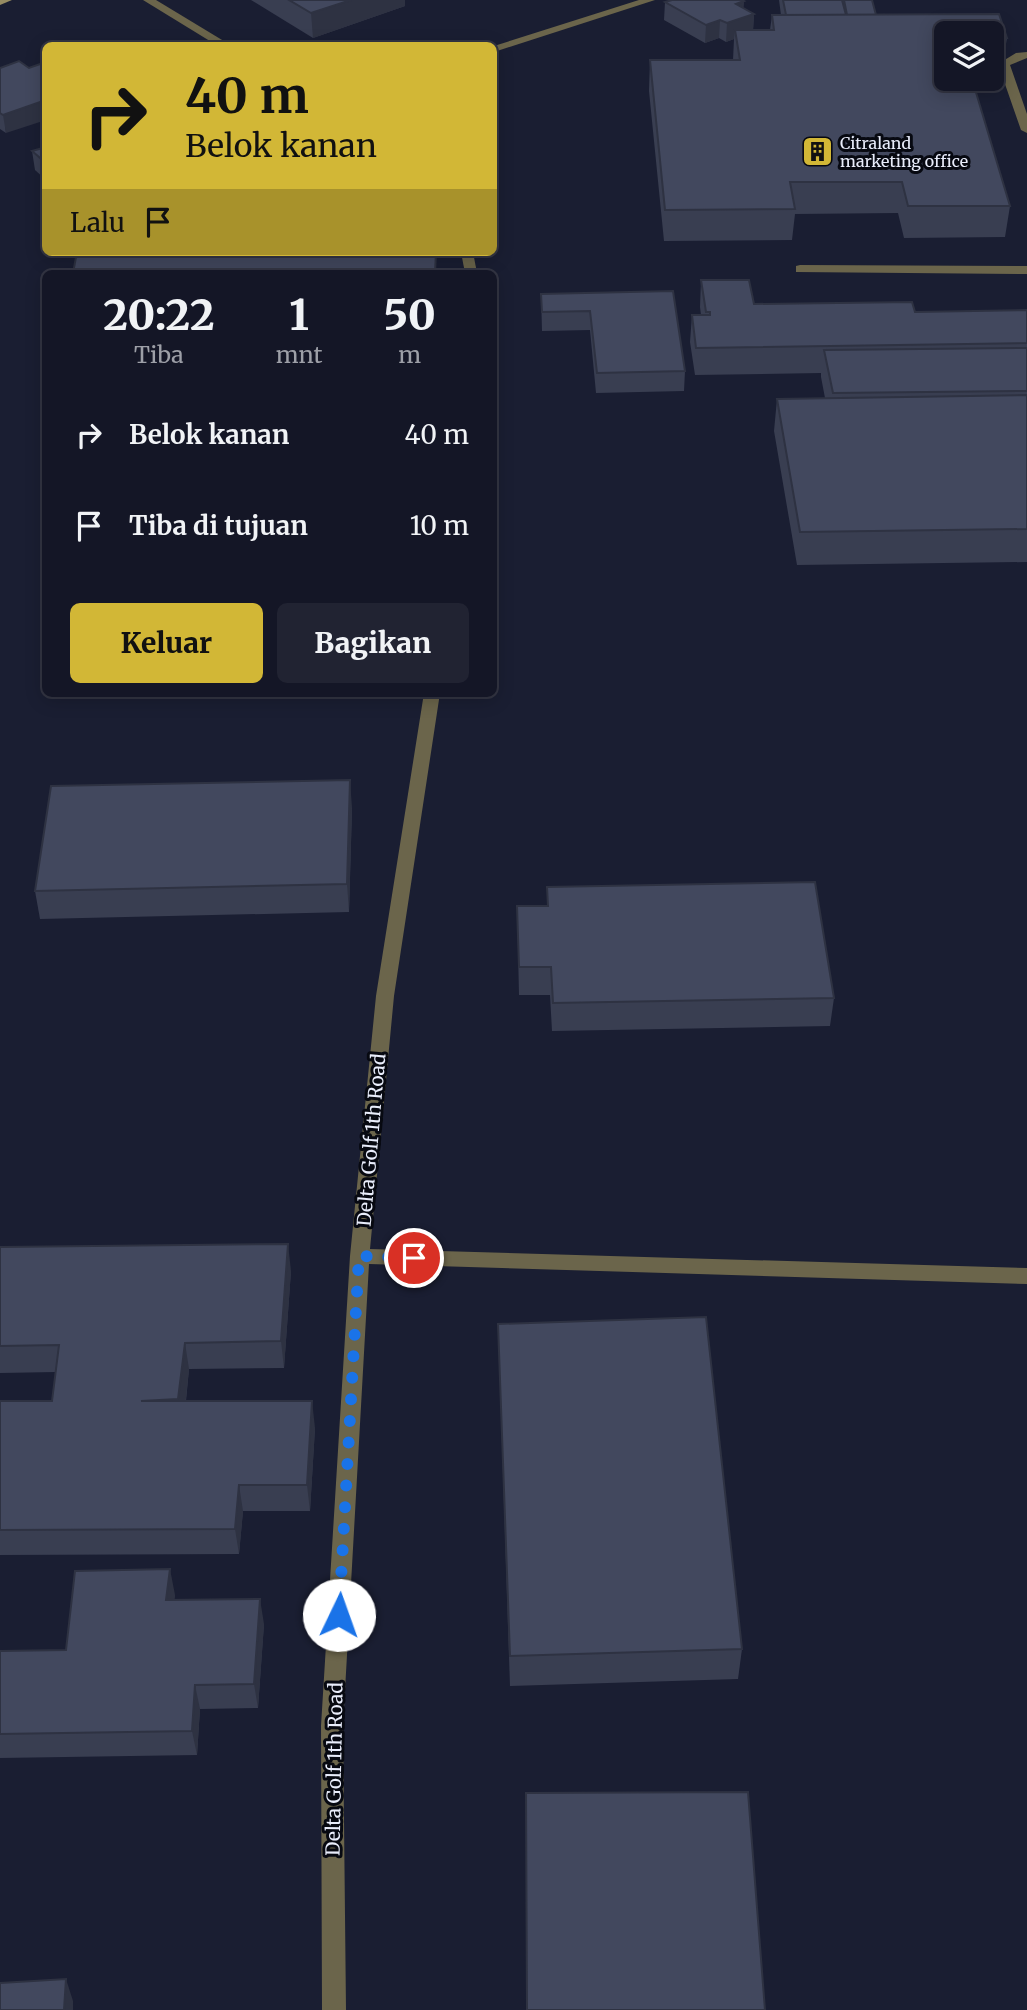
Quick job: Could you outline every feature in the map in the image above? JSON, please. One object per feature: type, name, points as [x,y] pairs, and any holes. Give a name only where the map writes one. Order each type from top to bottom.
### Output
[{"type":"street","points":[[0,2],[8,0]]},
{"type":"street","points":[[148,0],[220,42]]},
{"type":"street","points":[[497,48],[650,0]]},
{"type":"street","points":[[1027,55],[1020,55],[1004,64],[1027,130]]},
{"type":"street","points":[[800,269],[1027,270]]},
{"type":"street","name":"Delta Golf 1th Road","points":[[334,2010],[332,1726],[359,1256],[385,996],[431,697]]},
{"type":"street","points":[[359,1256],[1027,1276]]},
{"type":"building","points":[[289,0],[351,0],[311,13]]},
{"type":"building","points":[[742,0],[744,1],[736,4],[754,14],[727,23],[720,20],[706,25],[665,2]]},
{"type":"building","points":[[783,0],[842,0],[846,15],[786,15]]},
{"type":"building","points":[[844,0],[872,0],[876,15],[847,15]]},
{"type":"building","name":"Citraland marketing office","points":[[999,14],[1001,21],[934,21],[934,91],[976,91],[1010,206],[908,206],[902,182],[790,182],[795,209],[665,210],[650,60],[740,60],[735,30],[774,30],[772,15]]},
{"type":"building","points":[[19,61],[29,68],[42,63],[42,101],[3,115],[0,113],[0,68]]},
{"type":"building","points":[[42,148],[42,160],[32,151]]},
{"type":"building","points":[[76,256],[436,256],[435,270],[74,270]]},
{"type":"building","points":[[701,280],[749,280],[754,304],[912,302],[915,312],[1027,310],[1027,343],[696,348],[692,315],[710,315],[710,312],[706,312]]},
{"type":"building","points":[[673,291],[685,371],[597,373],[590,311],[542,312],[541,294]]},
{"type":"building","points":[[1027,348],[1027,391],[833,393],[824,350]]},
{"type":"building","points":[[1027,395],[1027,529],[800,532],[777,399]]},
{"type":"building","points":[[350,780],[347,884],[35,891],[51,786]]},
{"type":"building","points":[[815,882],[834,998],[553,1003],[551,967],[519,967],[517,906],[548,906],[547,887]]},
{"type":"building","points":[[288,1244],[281,1341],[185,1343],[178,1399],[141,1401],[312,1401],[307,1485],[239,1485],[235,1529],[0,1530],[0,1401],[52,1401],[59,1345],[0,1346],[0,1247]]},
{"type":"building","points":[[706,1317],[742,1649],[510,1656],[498,1324]]},
{"type":"building","points":[[170,1569],[166,1600],[260,1599],[254,1684],[195,1685],[192,1731],[0,1734],[0,1651],[66,1650],[75,1571]]},
{"type":"building","points":[[748,1792],[765,2010],[527,2010],[526,1793]]},
{"type":"building","points":[[66,1979],[64,2010],[0,2010],[0,1983]]},
{"type":"place","name":"Citraland marketing office","points":[[817,152]]},
{"type":"route","points":[[339,1615],[359,1256],[414,1258]]}]
